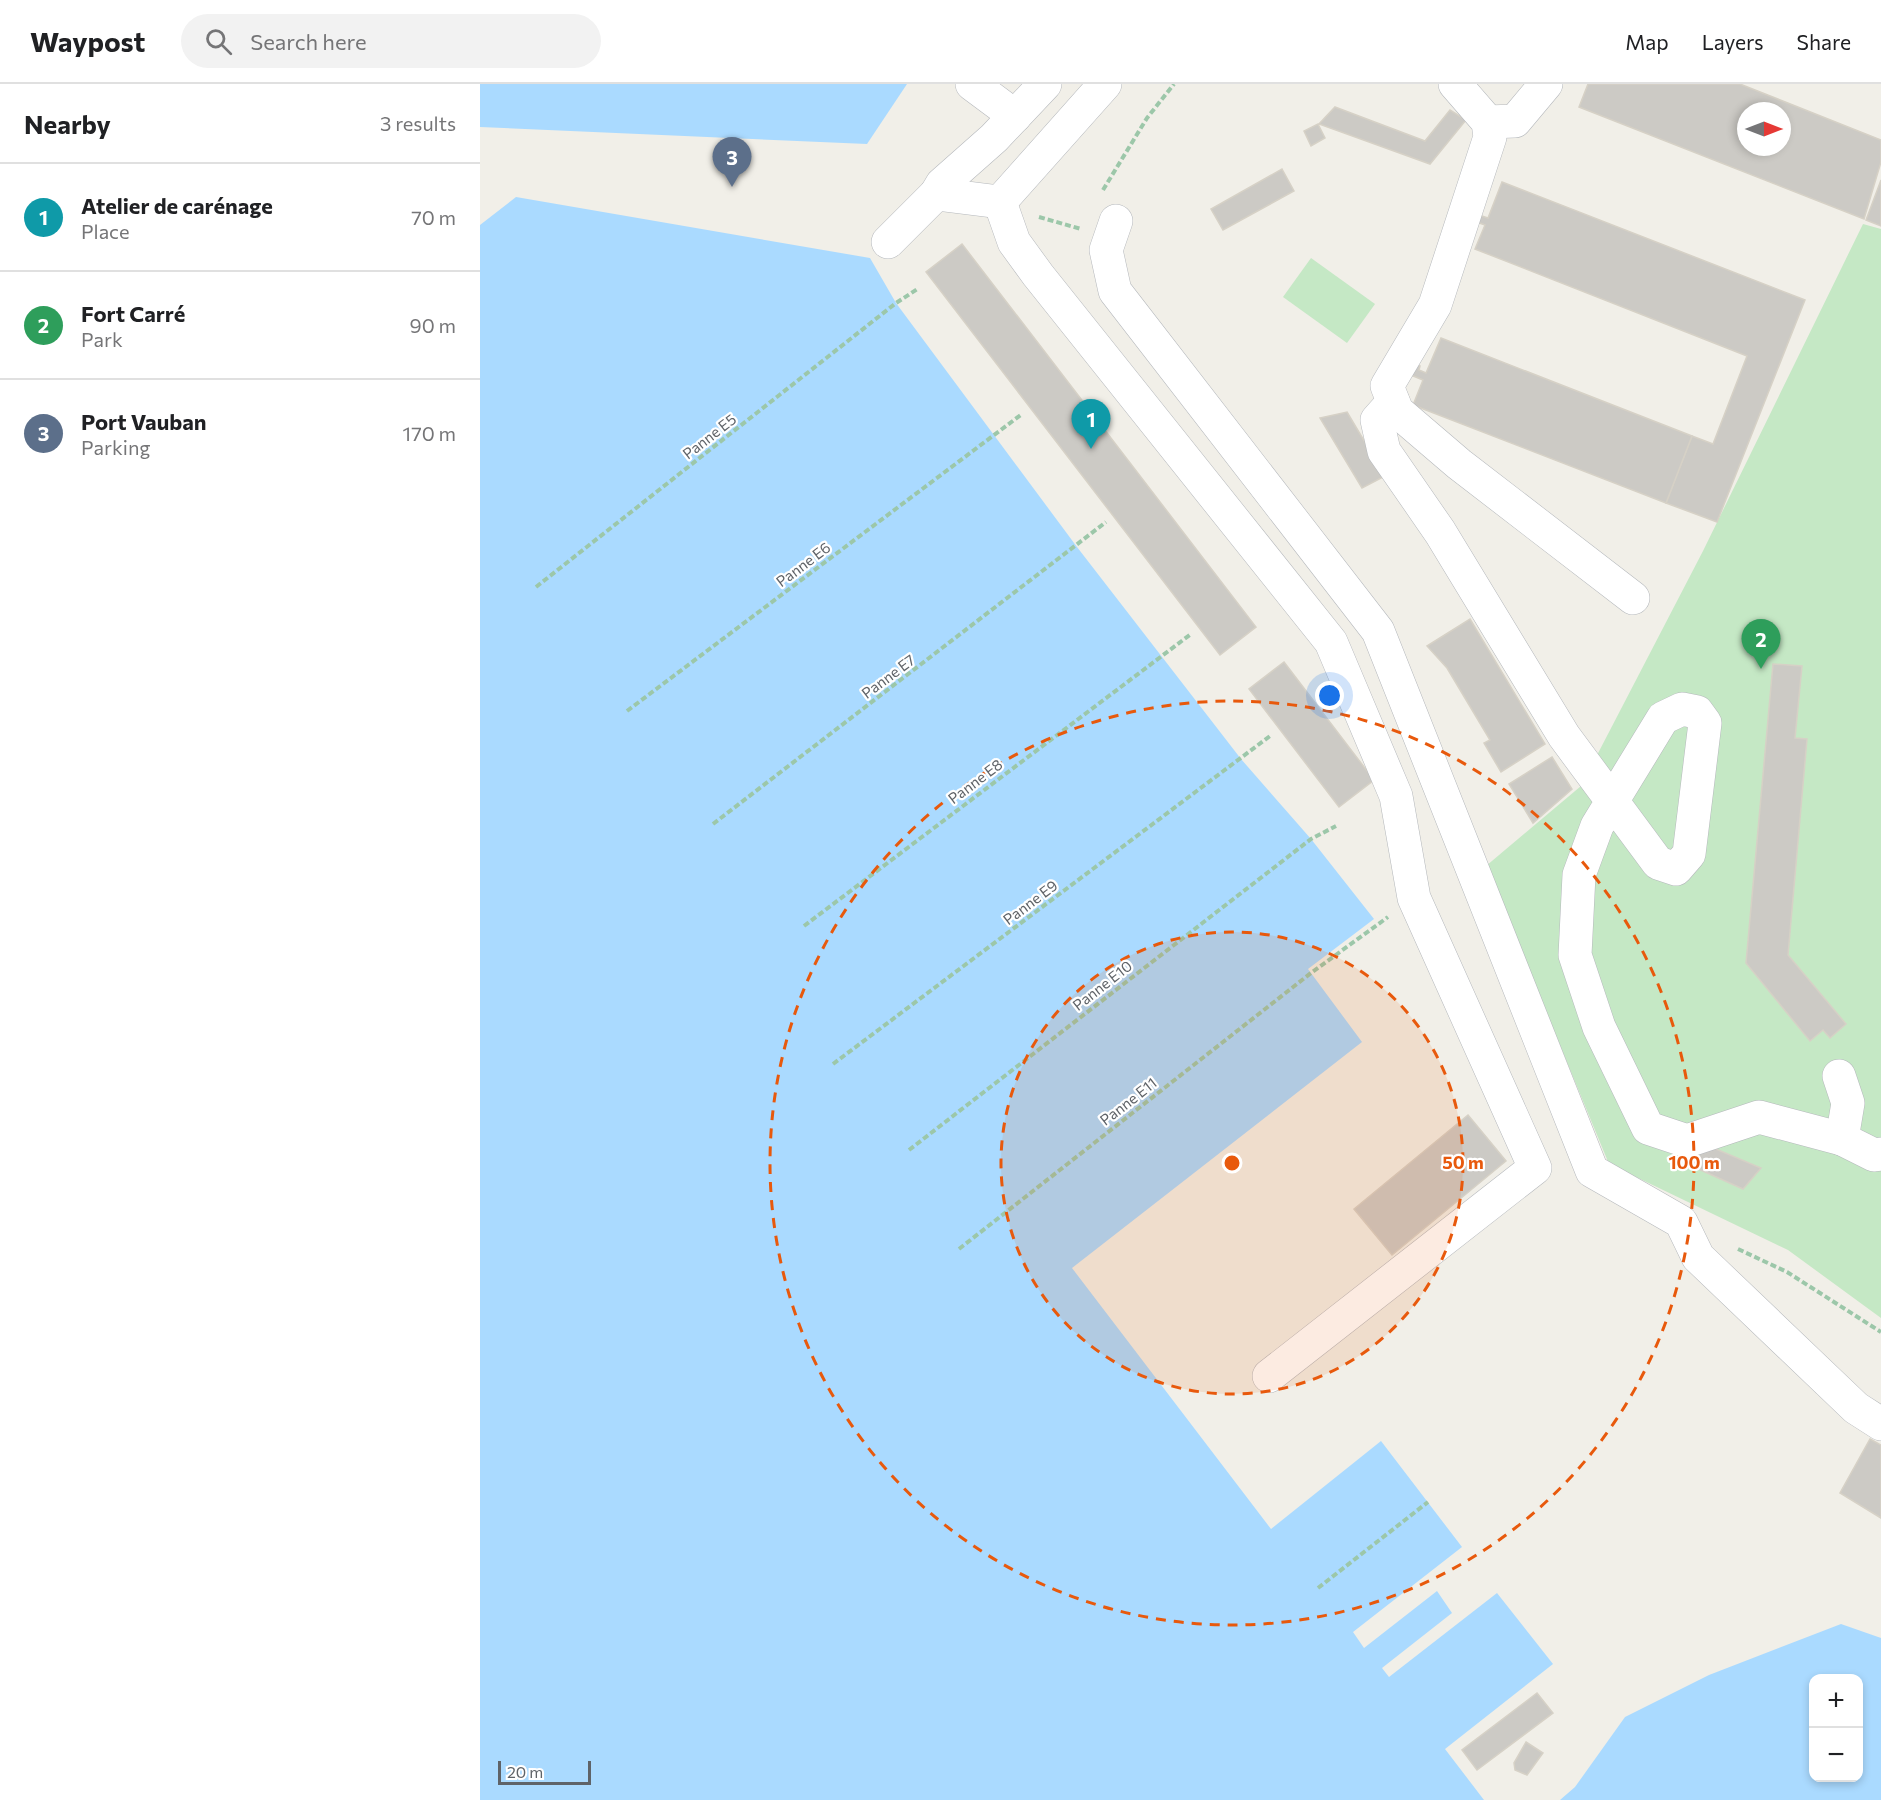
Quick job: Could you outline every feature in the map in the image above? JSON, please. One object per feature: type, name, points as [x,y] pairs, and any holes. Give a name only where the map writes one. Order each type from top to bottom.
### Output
[{"type":"lane","points":[[972,84],[1015,116]]},
{"type":"lane","points":[[888,242],[1046,84]]},
{"type":"lane","points":[[1000,202],[1105,84]]},
{"type":"lane","points":[[1455,84],[1488,122],[1490,137],[1435,305],[1388,386],[1393,402],[1397,411],[1459,464],[1633,598]]},
{"type":"lane","points":[[1488,122],[1515,121],[1546,84]]},
{"type":"lane","points":[[939,189],[1000,202]]},
{"type":"lane","points":[[1000,202],[1014,242],[1038,275],[1331,642],[1396,796],[1414,898],[1535,1168],[1269,1376]]},
{"type":"lane","points":[[1108,222],[1115,291],[1378,631],[1592,1171],[1681,1222],[1698,1257],[1857,1408],[1881,1425]]},
{"type":"lane","points":[[1393,402],[1377,420],[1384,451],[1440,532],[1564,736],[1611,802],[1597,826],[1579,875],[1575,955],[1599,1027],[1648,1128],[1687,1141],[1759,1117],[1842,1139],[1874,1155],[1881,1154]]},
{"type":"lane","points":[[1839,1076],[1848,1103],[1842,1139]]},
{"type":"path","points":[[1047,221],[1090,231],[1108,222],[1147,118],[1174,84]]},
{"type":"path","name":"Panne E5","points":[[536,587],[896,303],[919,288]]},
{"type":"path","name":"Panne E6","points":[[627,711],[1022,414]]},
{"type":"path","name":"Panne E7","points":[[713,824],[1077,547],[1106,522]]},
{"type":"path","name":"Panne E8","points":[[804,926],[1191,634]]},
{"type":"path","name":"Panne E9","points":[[833,1064],[1270,736]]},
{"type":"path","name":"Panne E10","points":[[909,1150],[1311,839],[1336,826]]},
{"type":"path","name":"Panne E11","points":[[960,1249],[1311,973],[1414,898]]},
{"type":"path","points":[[1734,1247],[1787,1272],[1881,1332]]},
{"type":"path","points":[[1318,1588],[1428,1502]]},
{"type":"green space","points":[[1863,224],[1881,229],[1881,1318],[1788,1250],[1609,1164],[1486,866],[1581,786],[1703,551]]},
{"type":"green space","points":[[1311,258],[1375,304],[1347,343],[1283,297]]},
{"type":"water","points":[[480,84],[907,84],[867,144],[480,127]]},
{"type":"water","points":[[516,197],[870,258],[896,303],[1077,547],[1241,759],[1311,839],[1374,919],[1308,969],[1362,1042],[1072,1268],[1271,1529],[1381,1441],[1462,1547],[1353,1632],[1364,1648],[1437,1591],[1452,1613],[1382,1668],[1389,1677],[1497,1593],[1553,1664],[1445,1749],[1484,1800],[480,1800],[480,225]]},
{"type":"water","points":[[1841,1624],[1881,1638],[1881,1800],[1560,1800],[1575,1787],[1625,1717],[1709,1675]]},
{"type":"building","points":[[1588,84],[1740,84],[1785,102],[1737,102],[1737,156],[1791,156],[1791,104],[1881,140],[1881,162],[1864,219],[1579,107]]},
{"type":"building","points":[[1335,107],[1425,141],[1450,110],[1466,120],[1430,164],[1319,124]]},
{"type":"building","points":[[1318,124],[1325,138],[1311,146],[1304,131]]},
{"type":"building","points":[[1282,169],[1294,191],[1223,230],[1211,209]]},
{"type":"building","points":[[1881,180],[1881,226],[1866,220]]},
{"type":"building","points":[[1502,182],[1805,300],[1717,522],[1666,503],[1692,436],[1713,444],[1747,356],[1475,249],[1485,225],[1468,219],[1479,215],[1488,218]]},
{"type":"building","points":[[962,244],[1256,627],[1220,655],[926,272]]},
{"type":"building","points":[[1441,338],[1692,436],[1666,503],[1413,405],[1423,380],[1406,373],[1411,362],[1420,366],[1419,370],[1426,373]]},
{"type":"building","points":[[1347,412],[1385,476],[1362,488],[1320,418]]},
{"type":"building","points":[[1470,619],[1545,744],[1501,772],[1484,743],[1490,740],[1447,668],[1427,646]]},
{"type":"building","points":[[1284,662],[1374,780],[1339,807],[1249,689]]},
{"type":"building","points":[[1773,664],[1802,666],[1795,738],[1807,739],[1788,955],[1846,1024],[1830,1038],[1823,1030],[1810,1041],[1746,963]]},
{"type":"building","points":[[1552,757],[1572,789],[1533,823],[1509,784]]},
{"type":"building","points":[[1468,1115],[1506,1161],[1392,1255],[1354,1209]]},
{"type":"building","points":[[1704,1144],[1761,1168],[1743,1189],[1694,1167]]},
{"type":"building","points":[[1870,1439],[1881,1445],[1881,1518],[1840,1493]]},
{"type":"building","points":[[1537,1693],[1553,1713],[1477,1770],[1462,1750]]},
{"type":"building","points":[[1526,1742],[1543,1753],[1527,1775],[1515,1770],[1514,1763]]},
{"type":"place","name":"Port Vauban","points":[[732,187]]},
{"type":"place","name":"Atelier de carénage","points":[[1091,449]]},
{"type":"place","name":"Fort Carré","points":[[1761,669]]}]
